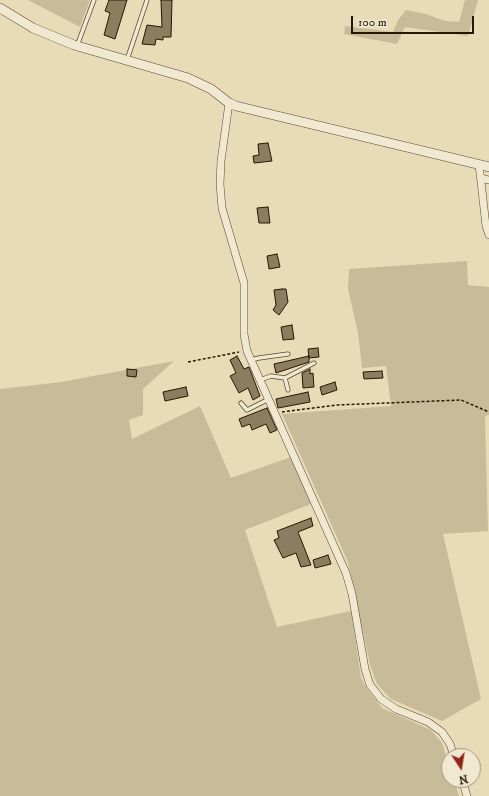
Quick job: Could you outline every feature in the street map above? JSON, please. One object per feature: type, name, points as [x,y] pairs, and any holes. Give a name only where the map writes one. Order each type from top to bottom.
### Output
[{"type":"street","points":[[0,8],[33,28],[77,46],[126,62],[188,78],[211,89],[229,103],[489,167]]},
{"type":"street","points":[[229,103],[220,161],[220,184],[222,208],[244,282],[244,334],[247,350],[346,573],[352,594],[365,670],[370,685],[381,699],[396,709],[428,722],[442,732],[451,748]]},
{"type":"street","points":[[479,164],[489,234]]},
{"type":"street","points":[[481,178],[489,180]]},
{"type":"lane","points":[[77,46],[94,0]]},
{"type":"lane","points":[[126,62],[147,0]]},
{"type":"lane","points":[[251,360],[288,354]]},
{"type":"lane","points":[[260,380],[271,376],[285,378],[314,363]]},
{"type":"lane","points":[[285,378],[288,390]]},
{"type":"lane","points":[[241,404],[247,410],[269,399]]},
{"type":"path","points":[[188,362],[247,350]]},
{"type":"path","points":[[275,413],[337,405],[461,400],[489,412]]},
{"type":"shaded area","points":[[28,0],[90,0],[80,27]]},
{"type":"shaded area","points":[[465,0],[478,0],[468,36],[405,27],[397,44],[344,34],[345,26],[393,32],[398,20],[406,10],[426,14],[445,21],[459,22]]},
{"type":"shaded area","points":[[467,261],[468,285],[489,287],[489,415],[485,416],[488,531],[443,534],[481,699],[442,721],[391,699],[377,684],[370,665],[348,562],[282,414],[391,406],[386,366],[362,368],[358,333],[348,289],[349,269]]},
{"type":"shaded area","points":[[174,361],[143,389],[143,415],[129,420],[132,439],[200,406],[231,478],[291,457],[311,504],[245,530],[277,627],[351,611],[361,678],[367,689],[382,708],[431,730],[442,743],[444,748],[441,748],[441,788],[456,788],[459,796],[0,796],[0,389],[61,382]]},
{"type":"building","points":[[109,0],[127,0],[115,39],[104,35],[110,13],[105,11]]},
{"type":"building","points":[[161,0],[172,0],[171,37],[163,37],[163,40],[156,39],[155,45],[142,44],[147,25],[162,27]]},
{"type":"building","points":[[268,143],[272,161],[254,163],[253,156],[259,155],[258,144]]},
{"type":"building","points":[[268,207],[270,223],[259,223],[257,208]]},
{"type":"building","points":[[277,254],[280,267],[269,269],[267,256]]},
{"type":"building","points":[[286,289],[288,302],[279,315],[273,310],[276,305],[274,290]]},
{"type":"building","points":[[292,325],[294,339],[283,340],[281,327]]},
{"type":"building","points":[[318,348],[319,357],[309,358],[308,349]]},
{"type":"building","points":[[237,356],[244,369],[249,367],[260,396],[253,400],[248,388],[239,393],[230,376],[236,373],[230,360]]},
{"type":"building","points":[[309,356],[309,362],[276,373],[274,364]]},
{"type":"building","points":[[127,369],[137,370],[136,377],[127,376]]},
{"type":"building","points":[[310,369],[310,374],[313,373],[314,387],[303,388],[302,373]]},
{"type":"building","points":[[382,371],[383,378],[364,379],[363,372]]},
{"type":"building","points":[[335,382],[337,390],[322,395],[320,387]]},
{"type":"building","points":[[186,387],[188,396],[165,401],[163,392]]},
{"type":"building","points":[[308,392],[310,402],[278,408],[276,399]]},
{"type":"building","points":[[267,408],[277,430],[270,433],[266,424],[252,430],[250,424],[242,427],[239,419]]},
{"type":"building","points":[[311,518],[313,526],[298,532],[311,565],[301,567],[296,553],[283,558],[274,540],[279,538],[277,531]]},
{"type":"building","points":[[328,555],[331,564],[315,568],[313,560]]}]
